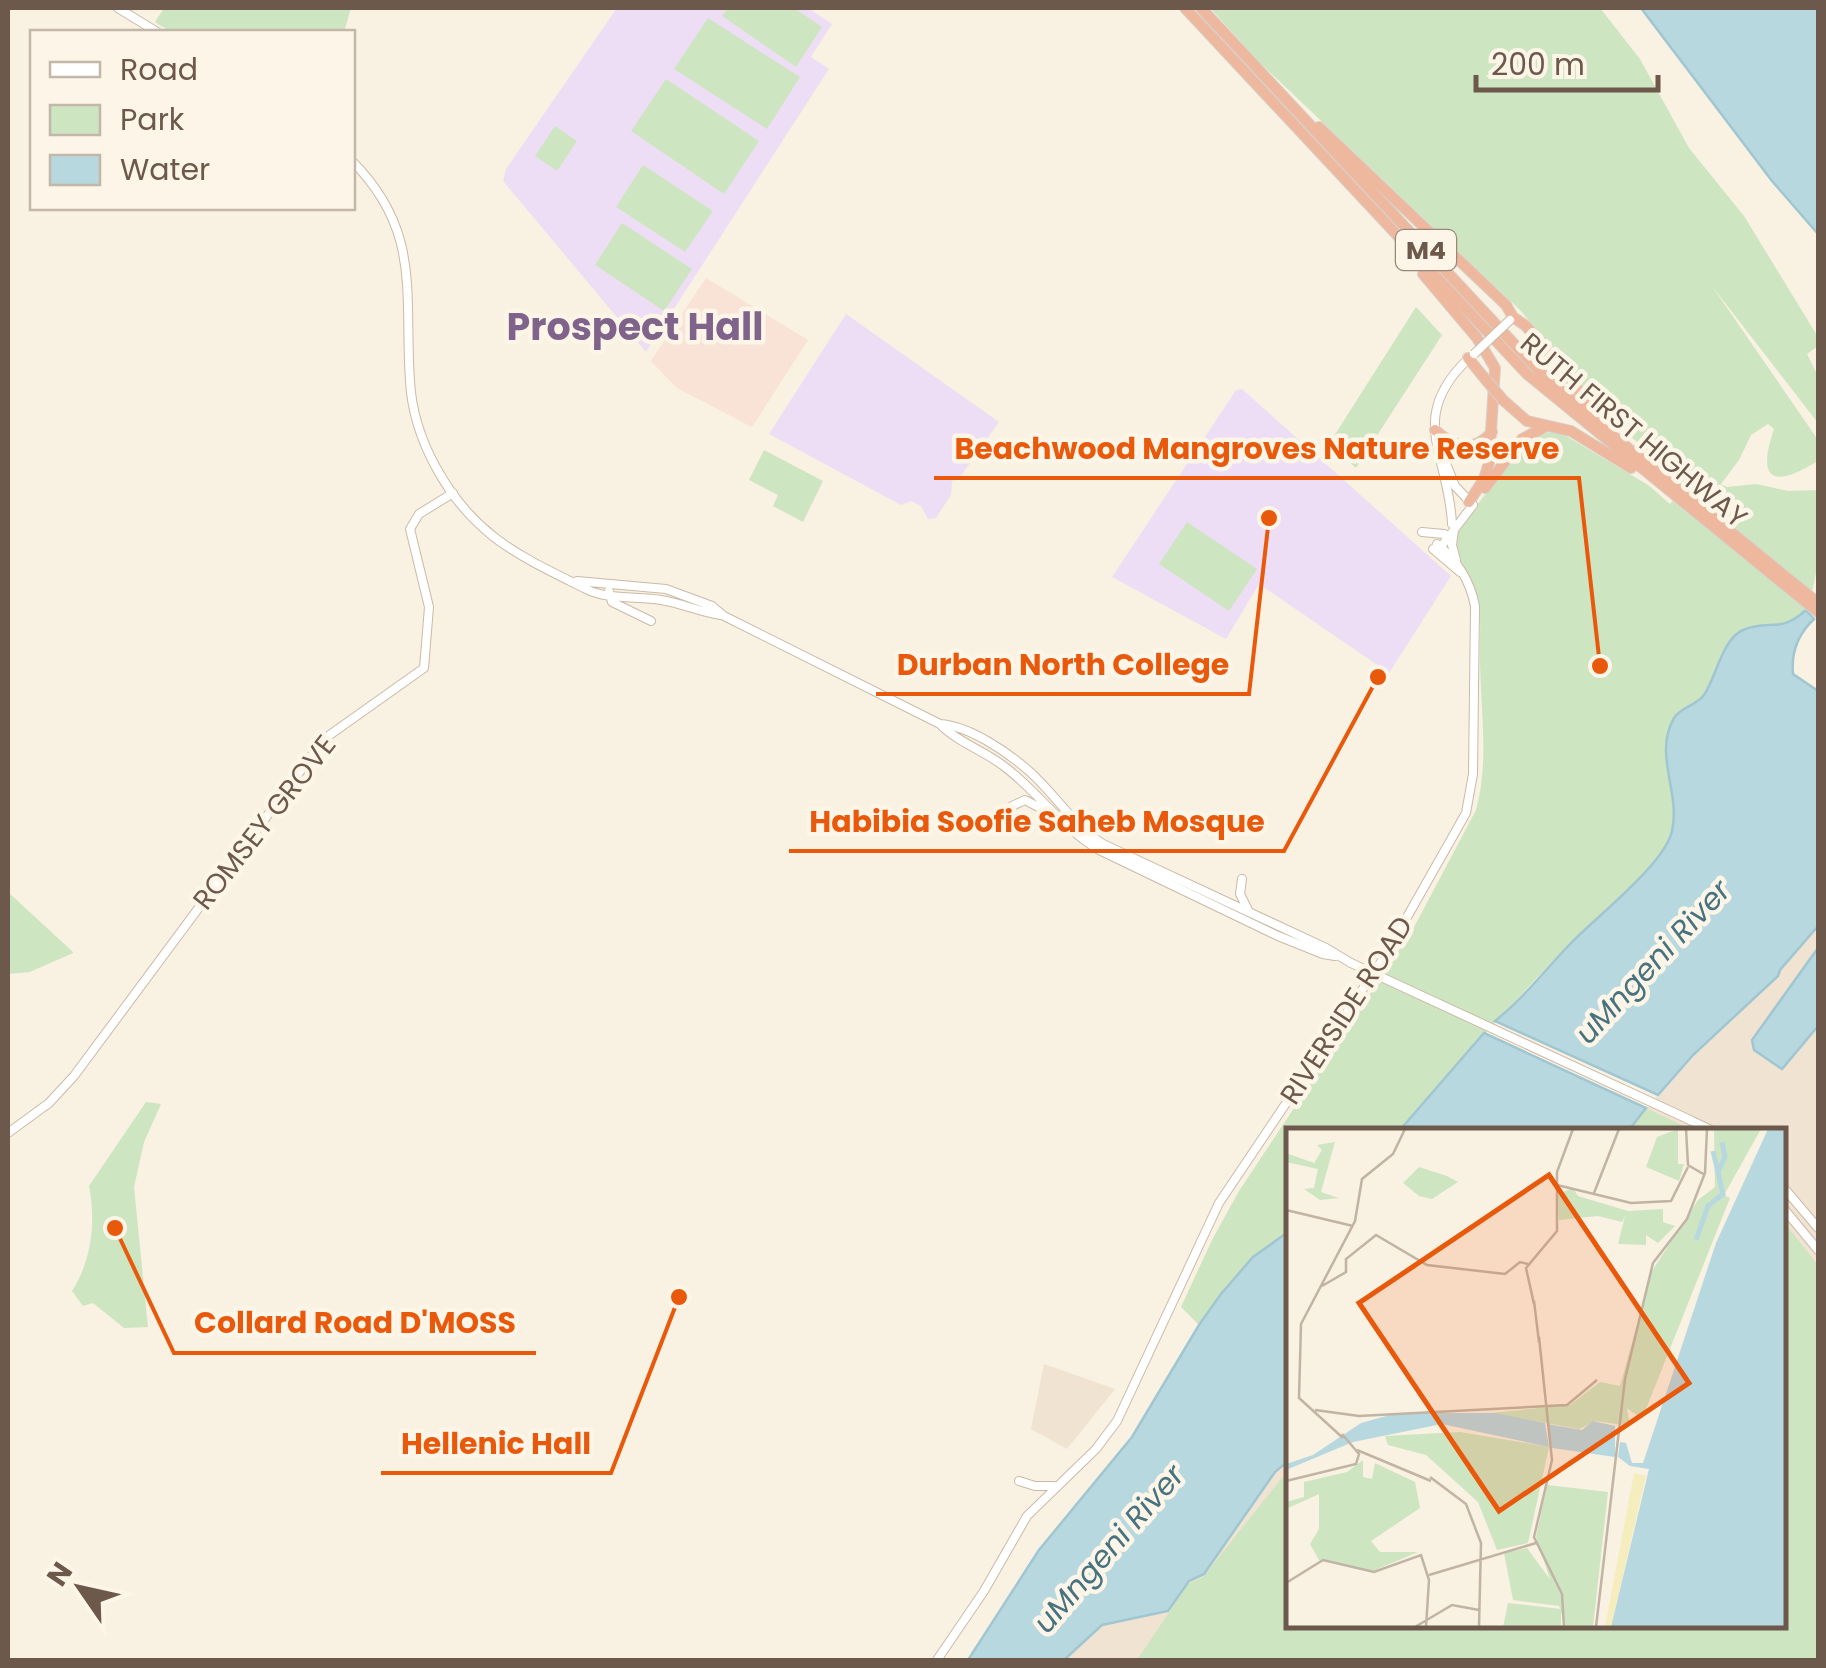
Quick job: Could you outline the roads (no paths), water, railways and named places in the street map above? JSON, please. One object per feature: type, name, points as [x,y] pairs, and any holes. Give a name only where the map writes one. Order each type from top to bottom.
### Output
[{"type":"highway","name":"RUTH FIRST HIGHWAY","points":[[1185,8],[1527,374],[1818,603]]},
{"type":"highway","name":"RUTH FIRST HIGHWAY","points":[[1200,8],[1542,374],[1818,612]]},
{"type":"highway","points":[[1264,76],[1425,224],[1506,305],[1511,319],[1526,326],[1595,412],[1661,480]]},
{"type":"highway","points":[[1368,206],[1492,360],[1496,377],[1487,472],[1471,503]]},
{"type":"highway","points":[[1471,356],[1502,400],[1521,418],[1571,431],[1661,480]]},
{"type":"highway","points":[[1471,503],[1522,439],[1546,427]]},
{"type":"highway","points":[[1436,435],[1462,448],[1478,444],[1492,432]]},
{"type":"main road","points":[[118,8],[154,30]]},
{"type":"main road","points":[[355,165],[386,204],[398,233],[410,291],[409,362],[414,410],[425,444],[453,493],[494,537],[585,589],[654,588],[685,594],[712,606],[724,616],[1030,772],[1091,836],[1326,948],[1335,956]]},
{"type":"main road","points":[[1456,560],[1453,525],[1436,450],[1435,409],[1441,391],[1511,319]]},
{"type":"main road","points":[[1436,435],[1450,476],[1471,503],[1444,534],[1438,548]]},
{"type":"main road","name":"ROMSEY GROVE","points":[[8,1133],[49,1103],[74,1076],[324,738],[424,668],[428,596],[410,526],[419,514],[453,493]]},
{"type":"main road","points":[[1438,548],[1453,525]]},
{"type":"main road","points":[[1422,532],[1444,534]]},
{"type":"main road","points":[[1438,548],[1462,574]]},
{"type":"main road","name":"RIVERSIDE ROAD","points":[[937,1660],[984,1591],[1027,1516],[1096,1448],[1116,1421],[1220,1203],[1385,956],[1466,814],[1473,774],[1475,606],[1471,588],[1456,560],[1438,548]]},
{"type":"main road","points":[[610,590],[615,604],[650,621]]},
{"type":"main road","points":[[991,750],[1054,816]]},
{"type":"main road","points":[[1012,806],[1028,800],[1099,850],[1278,936],[1352,963],[1707,1128]]},
{"type":"main road","points":[[1242,878],[1240,894],[1249,912]]},
{"type":"main road","points":[[1786,1190],[1817,1225]]},
{"type":"main road","points":[[1786,1211],[1818,1249]]},
{"type":"main road","points":[[1019,1481],[1056,1486]]},
{"type":"water","points":[[1641,8],[1818,8],[1818,234],[1772,181]]},
{"type":"water","name":"uMngeni River","points":[[1806,610],[1814,619],[1800,637],[1793,674],[1818,691],[1818,926],[1778,976],[1693,1055],[1658,1095],[1495,1021],[1643,874],[1667,844],[1674,817],[1668,732],[1677,714],[1704,695],[1730,642],[1743,630],[1789,622]]},
{"type":"water","points":[[1818,948],[1818,1026],[1782,1069],[1754,1050],[1752,1040]]},
{"type":"water","points":[[1484,1033],[1646,1108],[1631,1128],[1402,1128]]},
{"type":"water","name":"uMngeni River","points":[[1286,1233],[1286,1463],[1275,1472],[1204,1574],[1189,1581],[1168,1611],[1102,1625],[1064,1660],[968,1660],[1039,1550],[1132,1437],[1199,1325],[1253,1257]]},
{"type":"place","name":"Durban North College","points":[[1269,518]]},
{"type":"place","name":"Beachwood Mangroves Nature Reserve","points":[[1600,666]]},
{"type":"place","name":"Habibia Soofie Saheb Mosque","points":[[1378,677]]},
{"type":"place","name":"Collard Road D'MOSS","points":[[115,1228]]},
{"type":"place","name":"Hellenic Hall","points":[[679,1297]]},
{"type":"district","name":"Prospect Hall","points":[[635,327]]}]
